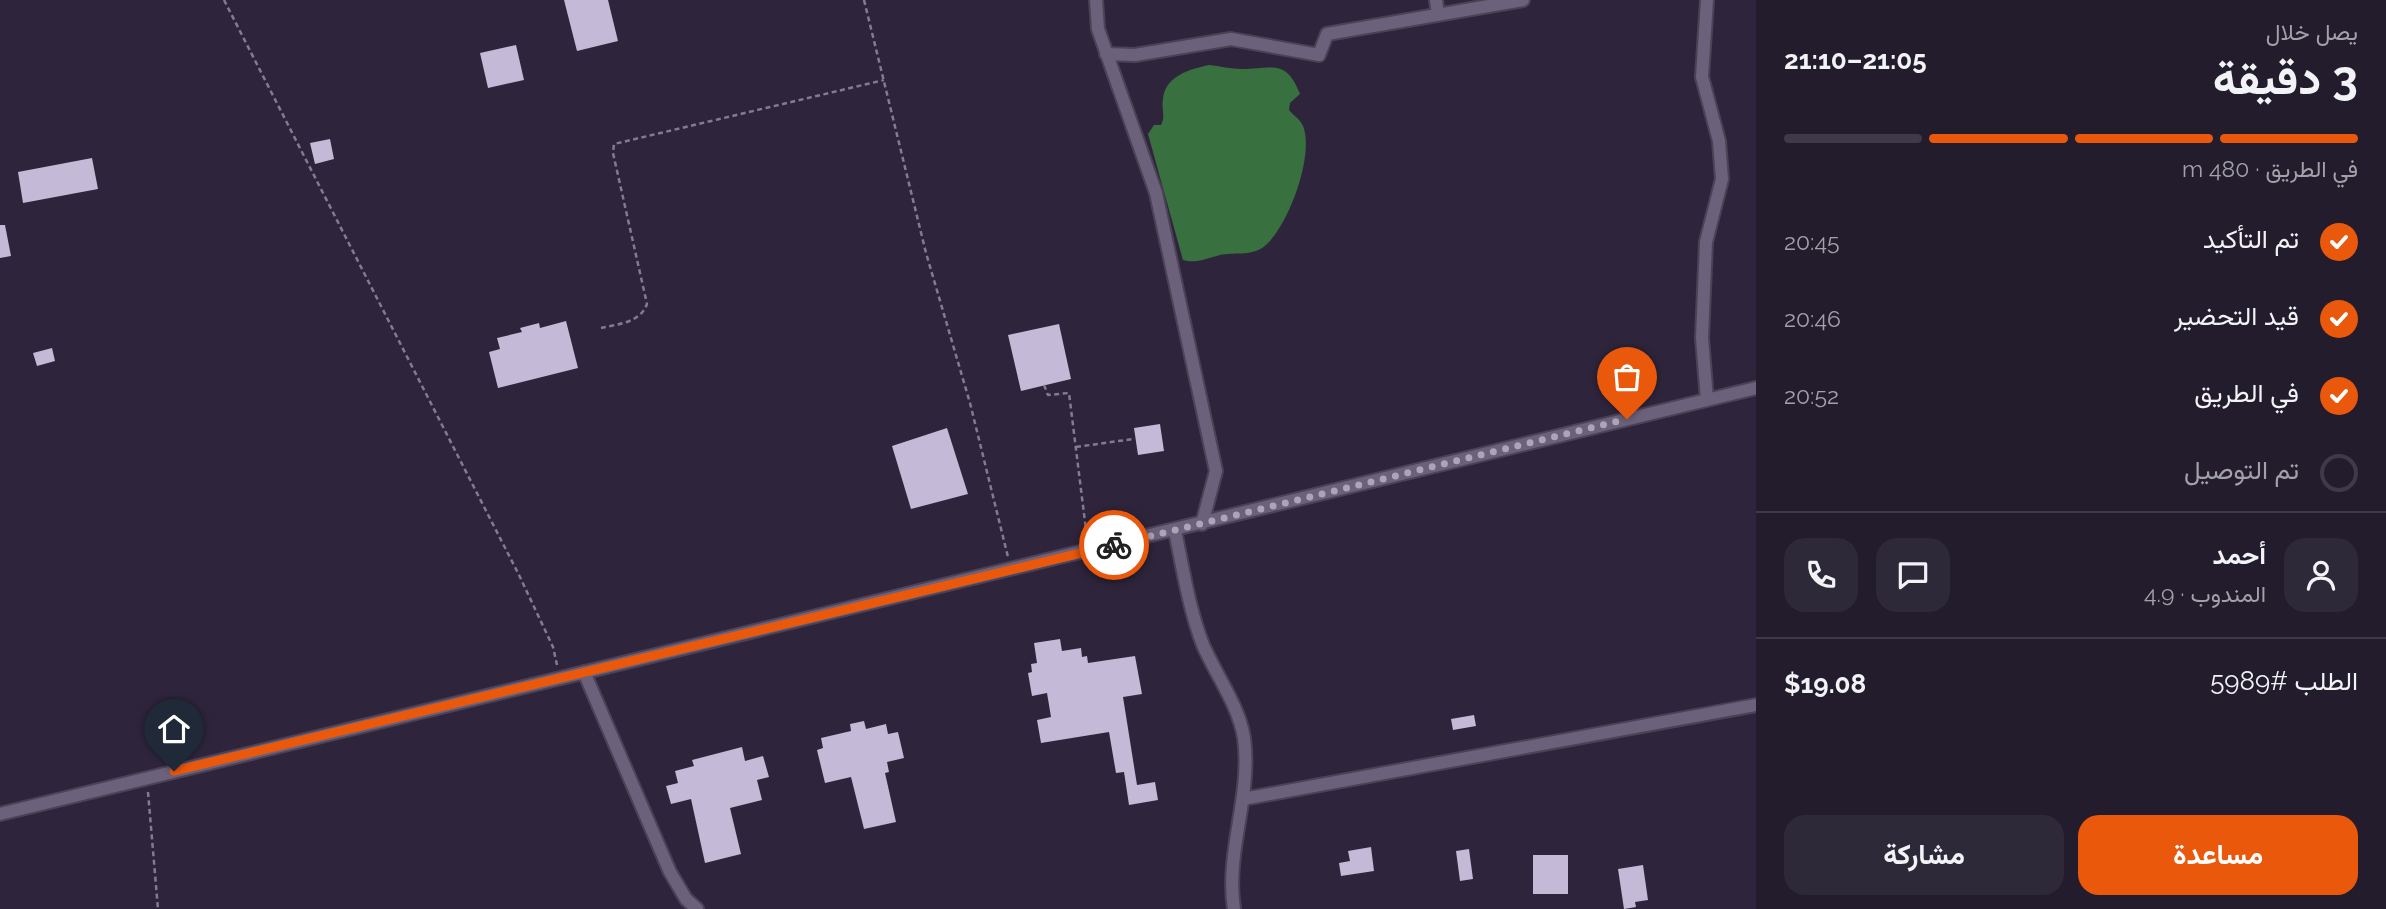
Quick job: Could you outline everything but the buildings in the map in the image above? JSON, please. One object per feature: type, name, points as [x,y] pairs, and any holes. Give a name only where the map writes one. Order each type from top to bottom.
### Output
[{"type":"street","points":[[1096,0],[1098,29],[1156,193],[1216,471],[1202,524]]},
{"type":"street","points":[[1436,0],[1438,15]]},
{"type":"street","points":[[1106,54],[1135,55],[1231,39],[1319,55],[1327,34],[1524,0]]},
{"type":"street","points":[[1707,0],[1702,77],[1719,141],[1722,180],[1706,242],[1702,338],[1707,400]]},
{"type":"street","points":[[0,814],[1756,388]]},
{"type":"street","points":[[1175,531],[1202,642],[1243,731],[1243,799],[1232,874],[1234,909]]},
{"type":"street","points":[[584,672],[670,872],[685,899],[696,909]]},
{"type":"street","points":[[1243,799],[1756,705]]},
{"type":"path","points":[[224,0],[519,575],[553,647],[559,678]]},
{"type":"path","points":[[864,0],[1011,570]]},
{"type":"path","points":[[601,328],[632,320],[645,312],[648,304],[613,153],[614,145],[884,80]]},
{"type":"path","points":[[1044,385],[1048,396],[1069,393],[1089,551]]},
{"type":"path","points":[[1076,447],[1133,439]]},
{"type":"path","points":[[148,778],[158,909]]},
{"type":"shaded area","points":[[1209,65],[1238,69],[1270,67],[1283,70],[1289,75],[1300,94],[1290,103],[1289,110],[1303,126],[1305,155],[1302,173],[1289,210],[1281,226],[1262,248],[1252,252],[1188,261],[1183,260],[1148,134],[1154,125],[1161,125],[1165,91],[1173,79],[1187,71]]},
{"type":"way so far","points":[[1114,545],[1627,419]]},
{"type":"route","points":[[174,771],[1114,545]]}]
